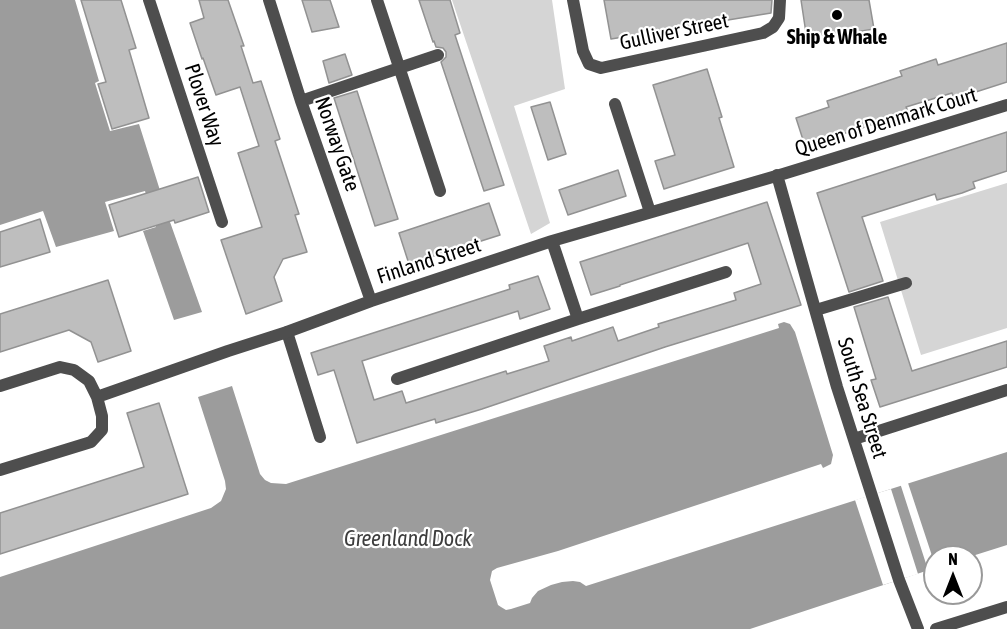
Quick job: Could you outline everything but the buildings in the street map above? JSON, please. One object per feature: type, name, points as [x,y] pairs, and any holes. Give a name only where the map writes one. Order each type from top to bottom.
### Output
[{"type":"street","name":"Plover Way","points":[[148,0],[222,222]]},
{"type":"street","name":"Norway Gate","points":[[269,0],[371,301]]},
{"type":"street","points":[[377,0],[440,191]]},
{"type":"street","name":"Gulliver Street","points":[[573,0],[583,51],[589,64],[601,68],[763,33],[773,27],[779,18],[780,0]]},
{"type":"street","points":[[302,101],[438,55]]},
{"type":"street","points":[[615,104],[650,212]]},
{"type":"street","name":"Queen of Denmark Court","points":[[777,175],[1007,105]]},
{"type":"street","name":"Finland Street","points":[[97,397],[371,301],[552,241],[777,175]]},
{"type":"street","name":"South Sea Street","points":[[777,175],[837,387],[899,580],[918,629]]},
{"type":"street","points":[[552,241],[578,319]]},
{"type":"street","points":[[397,379],[726,272]]},
{"type":"street","points":[[816,310],[906,283]]},
{"type":"street","points":[[287,332],[320,437]]},
{"type":"street","points":[[0,386],[60,367],[74,370],[89,381],[97,397],[102,416],[102,430],[91,442],[0,470]]},
{"type":"street","points":[[854,439],[1007,390]]},
{"type":"street","points":[[936,629],[1007,607]]},
{"type":"shaded area","points":[[452,0],[552,0],[565,89],[514,106],[550,223],[531,234]]},
{"type":"shaded area","points":[[1007,183],[1007,328],[921,355],[880,222]]},
{"type":"water","points":[[0,0],[75,0],[99,81],[95,83],[110,131],[139,124],[202,312],[174,320],[143,231],[156,227],[145,191],[105,202],[114,231],[56,247],[43,211],[0,225]]},
{"type":"water","name":"Greenland Dock","points":[[784,322],[790,324],[795,332],[833,455],[831,464],[823,468],[821,464],[558,551],[497,568],[492,571],[490,580],[498,605],[506,610],[511,609],[530,603],[538,591],[551,585],[573,581],[586,586],[1007,452],[1007,545],[983,553],[983,545],[923,545],[923,572],[750,629],[0,629],[0,577],[211,508],[221,501],[226,489],[225,481],[198,397],[232,386],[260,474],[271,483],[286,484],[779,328],[778,324]]},
{"type":"pier","points":[[907,480],[928,545],[923,545],[923,554],[900,483]]},
{"type":"pier","points":[[891,489],[918,574],[883,585],[855,500]]},
{"type":"place","name":"Ship & Whale","points":[[837,15]]}]
